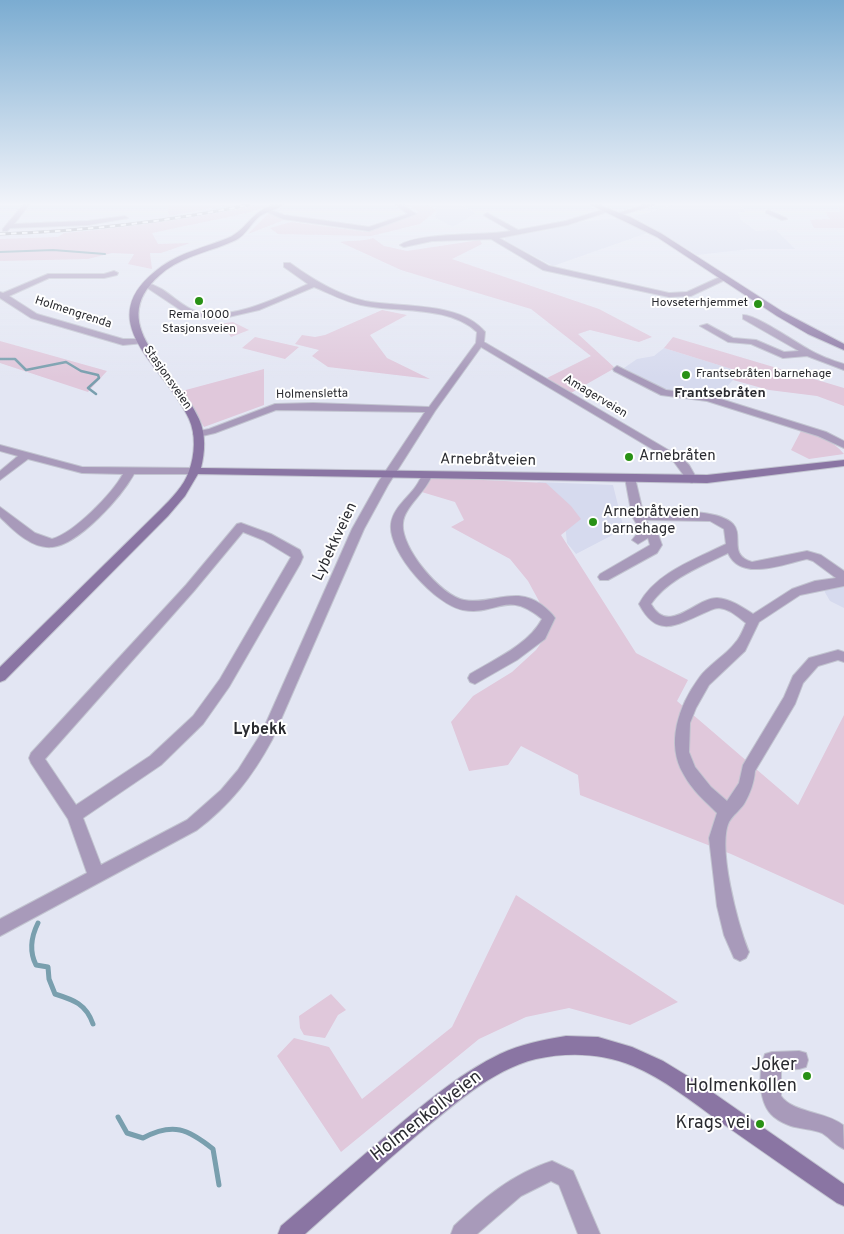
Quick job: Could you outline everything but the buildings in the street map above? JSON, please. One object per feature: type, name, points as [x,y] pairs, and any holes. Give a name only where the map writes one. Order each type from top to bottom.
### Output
[{"type":"street","name":"Stasjonsveien","points":[[0,676],[164,513],[195,471],[198,434],[191,412],[141,341],[134,326],[132,314],[137,299],[147,285],[162,270],[174,263]]},
{"type":"street","points":[[537,263],[546,268],[669,295],[688,294],[725,278]]},
{"type":"street","points":[[702,263],[798,325],[844,347]]},
{"type":"street","points":[[287,265],[314,284],[362,303],[451,314],[464,318],[475,325],[480,332],[480,343]]},
{"type":"street","name":"Holmengrenda","points":[[1,295],[48,276],[104,276],[114,273]]},
{"type":"street","points":[[147,285],[154,287],[194,314],[209,317],[230,314],[265,304],[314,284]]},
{"type":"street","name":"Holmengrenda","points":[[1,295],[34,316],[123,342],[141,341]]},
{"type":"street","points":[[746,316],[808,353],[832,364],[844,367]]},
{"type":"street","points":[[704,326],[731,340],[753,342],[783,355],[808,353]]},
{"type":"street","name":"Lybekkveien","points":[[0,928],[192,825],[213,809],[239,782],[267,736],[358,529],[431,410],[480,343]]},
{"type":"street","name":"Amagerveien","points":[[480,343],[678,460],[692,479]]},
{"type":"street","points":[[617,369],[664,393],[708,398],[822,434],[844,445]]},
{"type":"street","name":"Holmensletta","points":[[198,434],[212,431],[275,407],[422,408],[431,410]]},
{"type":"street","name":"Arnebråtveien","points":[[0,448],[73,468],[130,471],[692,479],[733,477],[844,463]]},
{"type":"street","points":[[0,476],[25,456]]},
{"type":"street","points":[[0,511],[34,537],[50,543],[56,543],[65,538],[106,503],[123,485],[130,471]]},
{"type":"street","points":[[427,475],[422,485],[403,508],[396,525],[396,535],[402,549],[414,565],[436,587],[458,604],[469,605],[507,600],[528,602],[549,618],[540,635],[512,656],[475,678]]},
{"type":"street","points":[[604,577],[653,550],[656,545],[656,542],[642,535],[630,478]]},
{"type":"street","points":[[638,516],[710,517],[720,520],[729,527],[730,547],[735,557],[744,564],[752,566],[806,555],[817,558],[844,577]]},
{"type":"street","name":"Lybekkveien","points":[[74,815],[118,788],[164,753],[198,720],[223,686],[260,624],[294,564],[297,557],[296,553],[267,537],[241,527],[190,588],[36,758],[74,815],[96,876]]},
{"type":"street","points":[[730,547],[687,569],[664,584],[650,594],[645,604],[650,613],[659,622],[673,622],[716,603],[731,606],[753,621]]},
{"type":"street","points":[[726,812],[689,772],[682,752],[683,723],[704,680],[740,647],[753,621],[796,592],[815,586],[844,581]]},
{"type":"street","points":[[740,952],[733,936],[725,906],[717,838],[723,817],[739,798],[746,784],[748,770],[790,700],[798,680],[814,662],[838,655],[844,657]]},
{"type":"street","name":"Holmenkollveien","points":[[289,1234],[402,1135],[465,1084],[503,1061],[522,1053],[561,1046],[598,1046],[617,1051],[647,1064],[691,1090],[844,1196]]},
{"type":"street","points":[[799,1060],[772,1061],[771,1089],[775,1103],[788,1115],[805,1121],[820,1122],[844,1138]]},
{"type":"street","points":[[462,1234],[520,1183],[552,1171],[566,1178],[589,1234]]},
{"type":"shaded area","points":[[151,263],[152,269],[128,264]]},
{"type":"shaded area","points":[[385,263],[463,263],[599,309],[652,337],[639,342],[590,330],[578,334],[615,368],[571,393],[547,378],[591,356],[531,309],[401,270]]},
{"type":"shaded area","points":[[546,263],[563,263],[553,266]]},
{"type":"shaded area","points":[[382,310],[407,315],[370,335],[387,358],[430,379],[328,367],[312,356],[319,350],[295,344],[302,335],[315,337],[325,335]]},
{"type":"shaded area","points":[[233,322],[249,330],[231,337],[228,333],[210,325]]},
{"type":"shaded area","points":[[255,337],[299,347],[285,359],[242,348]]},
{"type":"shaded area","points":[[673,337],[844,388],[844,406],[817,396],[769,390],[733,380],[738,371],[664,348]]},
{"type":"shaded area","points":[[0,341],[107,371],[88,392],[0,363]]},
{"type":"shaded area","name":"Frantsebråten barnehage","points":[[664,348],[738,371],[733,380],[718,396],[670,393],[624,368],[637,359],[654,356]]},
{"type":"shaded area","points":[[264,369],[264,405],[204,427],[182,391]]},
{"type":"shaded area","points":[[801,431],[830,442],[844,454],[809,459],[791,450]]},
{"type":"shaded area","points":[[421,477],[546,483],[571,506],[581,519],[561,535],[636,653],[688,680],[677,701],[798,805],[844,715],[844,905],[731,854],[580,795],[578,775],[521,746],[508,765],[469,771],[451,722],[473,696],[512,672],[536,650],[546,636],[546,614],[528,581],[510,559],[451,527],[464,520],[455,502],[415,490]]},
{"type":"shaded area","name":"Arnebråtveien barnehage","points":[[537,482],[613,485],[624,529],[576,554],[567,543],[564,514]]},
{"type":"shaded area","points":[[844,586],[844,608],[830,601],[823,589]]},
{"type":"shaded area","points":[[516,895],[678,1002],[630,1025],[569,1008],[526,1017],[479,1039],[341,1152],[277,1056],[294,1038],[329,1047],[362,1099],[452,1027]]},
{"type":"shaded area","points":[[331,994],[346,1010],[338,1015],[325,1038],[304,1035],[300,1028],[299,1016]]},
{"type":"waterway","points":[[0,359],[15,359],[26,370],[66,362],[81,371],[98,375],[99,378],[88,388],[96,394]]},
{"type":"waterway","points":[[38,923],[32,944],[32,954],[36,965],[48,967],[49,979],[55,994],[68,998],[83,1007],[93,1024]]},
{"type":"waterway","points":[[118,1117],[127,1133],[143,1138],[163,1130],[172,1129],[188,1133],[204,1142],[213,1149],[219,1185]]},
{"type":"place","name":"Rema 1000 Stasjonsveien","points":[[199,301]]},
{"type":"place","name":"Hovseterhjemmet","points":[[758,304]]},
{"type":"place","name":"Frantsebråten barnehage","points":[[686,375]]},
{"type":"place","name":"Arnebråten","points":[[629,457]]},
{"type":"place","name":"Arnebråtveien barnehage","points":[[593,522]]},
{"type":"place","name":"Joker Holmenkollen","points":[[807,1076]]},
{"type":"place","name":"Krags vei","points":[[760,1124]]},
{"type":"district","name":"Frantsebråten","points":[[720,394]]},
{"type":"district","name":"Lybekk","points":[[260,731]]}]
